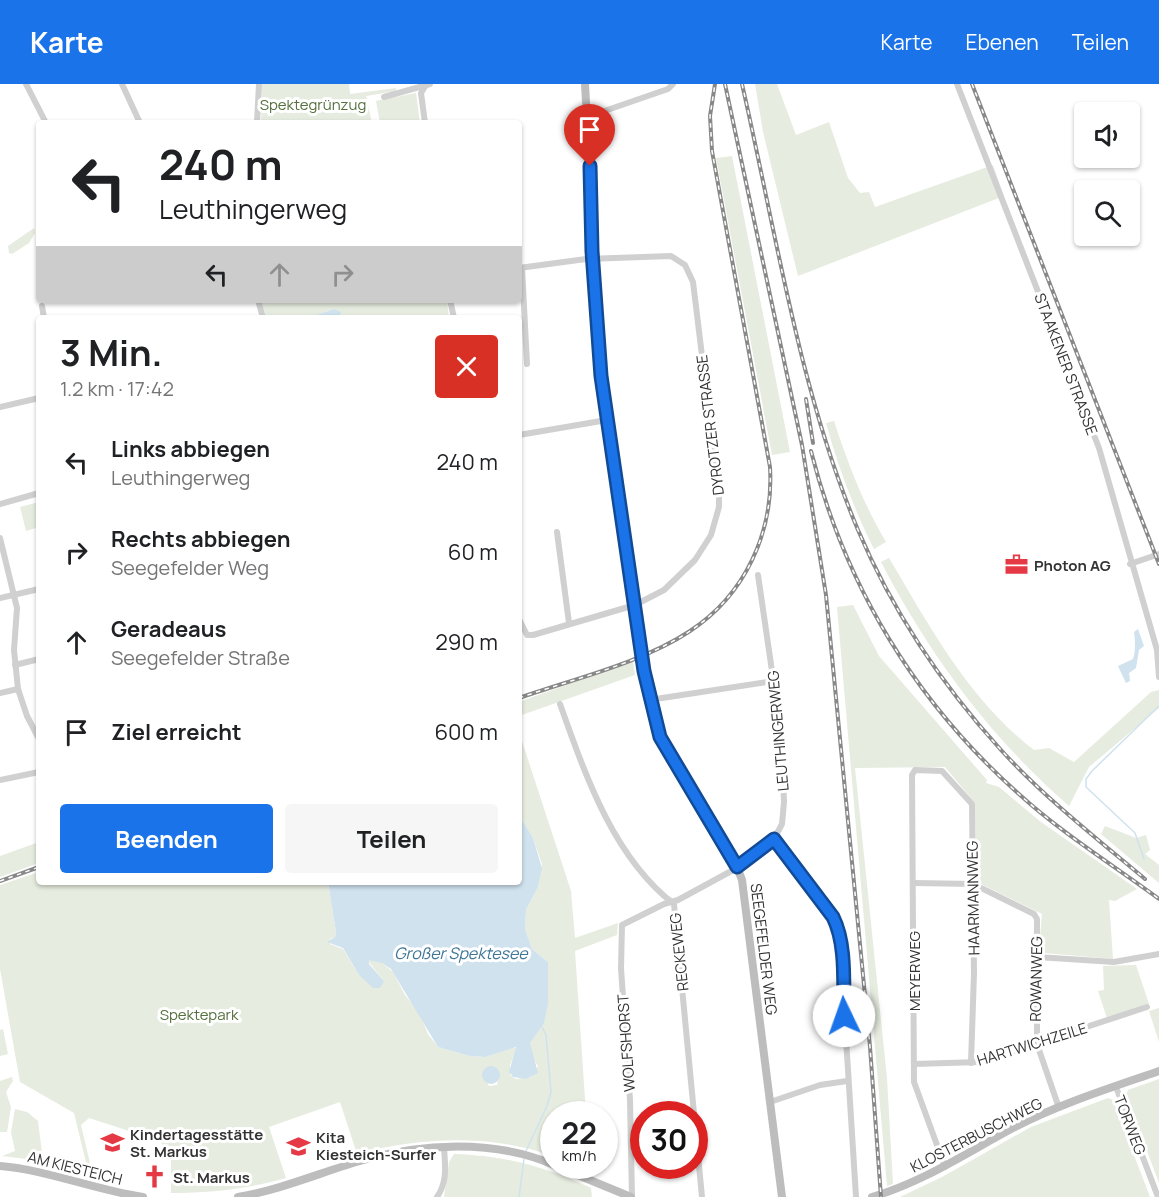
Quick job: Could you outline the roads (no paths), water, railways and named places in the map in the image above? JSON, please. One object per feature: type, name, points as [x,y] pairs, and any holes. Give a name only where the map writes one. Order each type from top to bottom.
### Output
[{"type":"street","points":[[26,84],[44,120]]},
{"type":"street","points":[[122,84],[139,120]]},
{"type":"street","points":[[257,120],[259,84]]},
{"type":"street","points":[[384,97],[427,84]]},
{"type":"street","points":[[425,120],[421,93],[427,84]]},
{"type":"street","name":"SEEGEFELDER WEG","points":[[585,84],[601,376],[641,655],[649,700],[666,749],[737,867],[744,887],[782,1197]]},
{"type":"street","points":[[587,117],[668,89],[673,84]]},
{"type":"street","name":"STAAKENER STRASSE","points":[[957,84],[1099,448],[1130,564],[1158,652],[1159,677]]},
{"type":"street","name":"DYROTZER STRASSE","points":[[522,268],[593,260],[670,256],[680,260],[690,273],[693,282],[718,482],[719,507],[704,548],[664,590],[635,604],[527,635],[522,625]]},
{"type":"street","points":[[522,295],[527,364]]},
{"type":"street","points":[[42,306],[44,315]]},
{"type":"street","points":[[0,407],[36,399]]},
{"type":"street","points":[[522,434],[607,420]]},
{"type":"street","points":[[0,504],[36,494]]},
{"type":"street","points":[[557,532],[569,623]]},
{"type":"street","points":[[0,538],[17,615],[15,665],[18,689],[36,729]]},
{"type":"street","points":[[1130,564],[1159,554]]},
{"type":"street","name":"LEUTHINGERWEG","points":[[758,576],[781,733],[784,802],[782,824],[774,839]]},
{"type":"street","points":[[0,598],[36,590]]},
{"type":"street","points":[[15,665],[36,660]]},
{"type":"street","points":[[649,700],[774,681]]},
{"type":"street","points":[[0,693],[18,689]]},
{"type":"street","name":"RECKEWEG","points":[[560,704],[588,783],[607,820],[662,896],[672,902],[702,1197]]},
{"type":"street","name":"MEYERWEG","points":[[915,770],[912,775],[917,1092],[945,1167]]},
{"type":"street","name":"HAARMANNWEG","points":[[915,770],[942,771],[972,804],[971,1063]]},
{"type":"street","points":[[0,780],[36,773]]},
{"type":"street","points":[[672,902],[737,867],[774,839],[838,927],[856,1197]]},
{"type":"street","points":[[914,883],[973,884]]},
{"type":"street","name":"ROWANWEG","points":[[973,884],[1034,914],[1037,957],[1037,1044],[1059,1108]]},
{"type":"street","name":"WOLFSHORST","points":[[631,1197],[630,1100],[621,968],[622,925],[672,902]]},
{"type":"street","points":[[1037,957],[1114,962],[1159,954]]},
{"type":"street","name":"HARTWICHZEILE","points":[[915,1064],[971,1063],[1037,1044],[1147,1007]]},
{"type":"street","name":"KLOSTERBUSCHWEG","points":[[872,1197],[904,1186],[945,1167],[1013,1128],[1059,1108],[1159,1071]]},
{"type":"street","points":[[770,1102],[820,1084],[848,1081]]},
{"type":"street","name":"TORWEG","points":[[1116,1087],[1158,1197]]},
{"type":"street","points":[[438,1196],[446,1174],[444,1147]]},
{"type":"street","points":[[239,1197],[266,1192],[383,1155],[444,1147],[494,1149],[540,1161]]},
{"type":"street","name":"AM KIESTEICH","points":[[0,1166],[42,1172],[97,1189],[143,1197]]},
{"type":"street","points":[[588,1179],[631,1197]]},
{"type":"water","points":[[334,309],[341,312],[340,315],[316,315]]},
{"type":"water","points":[[1138,629],[1144,646],[1139,650],[1136,668],[1129,673],[1130,681],[1126,683],[1118,666],[1133,659],[1134,632]]},
{"type":"water","name":"Großer Spektesee","points":[[522,820],[533,838],[542,868],[538,887],[526,910],[525,929],[532,949],[548,962],[548,1003],[544,1023],[530,1043],[538,1073],[526,1079],[513,1077],[509,1072],[516,1047],[485,1057],[470,1056],[438,1047],[391,969],[382,963],[369,960],[369,964],[384,981],[380,988],[373,988],[359,975],[343,948],[327,942],[335,937],[328,885],[522,885]]},
{"type":"water","points":[[487,1066],[495,1066],[500,1071],[498,1082],[487,1084],[482,1079],[482,1071]]},
{"type":"waterway","points":[[1144,859],[1135,833],[1086,787],[1086,779],[1159,706]]},
{"type":"waterway","points":[[526,1151],[551,1092],[546,1035],[542,1027]]},
{"type":"waterway","points":[[519,1197],[524,1159]]},
{"type":"railway","points":[[522,697],[629,661],[690,631],[709,616],[741,580],[761,538],[767,515],[770,467],[712,151],[710,116],[715,84]]},
{"type":"railway","points":[[725,84],[802,445],[826,595],[870,1047],[881,1197]]},
{"type":"railway","points":[[742,84],[804,366],[837,477],[871,560],[920,646],[979,725],[1035,784],[1145,879]]},
{"type":"railway","points":[[972,84],[1159,564]]},
{"type":"railway","points":[[806,399],[813,443]]},
{"type":"railway","points":[[811,451],[825,501],[843,549],[865,595],[889,639],[917,681],[948,721],[983,759],[1036,809],[1159,899]]},
{"type":"railway","points":[[0,881],[36,868]]},
{"type":"place","name":"Photon AG","points":[[1016,565]]},
{"type":"place","name":"Kindertagesstätte St. Markus","points":[[112,1143]]},
{"type":"place","name":"Kita Kiesteich-Surfer","points":[[298,1146]]},
{"type":"place","name":"St. Markus","points":[[155,1177]]},
{"type":"park label","name":"Spektegrünzug","points":[[313,104]]},
{"type":"park label","name":"Spektepark","points":[[199,1014]]}]
